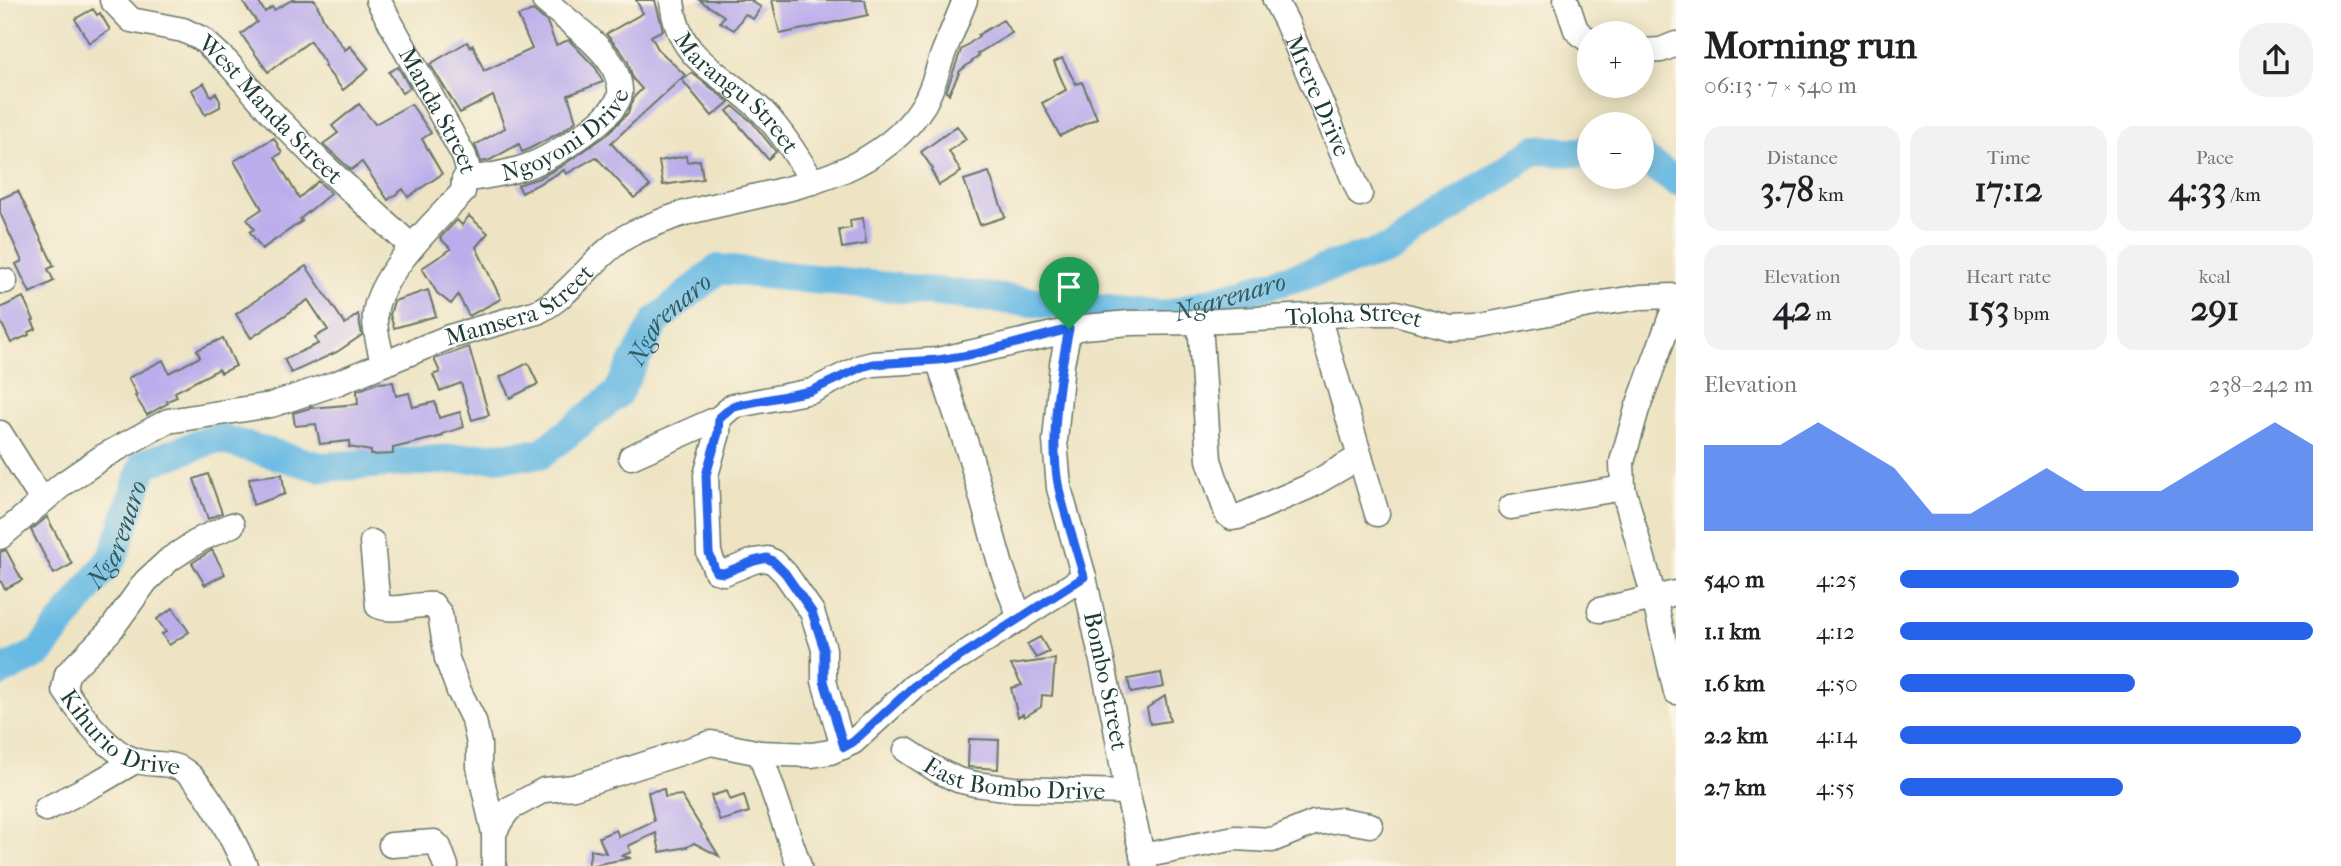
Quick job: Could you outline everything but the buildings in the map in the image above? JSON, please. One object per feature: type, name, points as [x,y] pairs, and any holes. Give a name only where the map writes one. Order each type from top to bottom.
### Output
[{"type":"street","name":"West Manda Street","points":[[112,0],[131,20],[183,30],[202,39],[228,63],[319,161],[412,247]]},
{"type":"street","name":"Manda Street","points":[[378,0],[464,156],[470,173],[464,180],[463,192],[412,247],[378,300],[375,316],[383,363]]},
{"type":"street","name":"Ngoyoni Drive","points":[[464,180],[532,165],[554,155],[594,125],[617,102],[620,93],[618,80],[606,56],[544,0]]},
{"type":"street","name":"Marangu Street","points":[[672,0],[677,29],[691,52],[764,113],[797,155],[813,182]]},
{"type":"street","name":"Mamsera Street","points":[[0,537],[42,500],[104,456],[168,421],[271,405],[337,383],[449,337],[515,319],[549,306],[614,246],[631,234],[663,220],[813,182],[846,169],[878,151],[905,128],[925,103],[965,0]]},
{"type":"street","name":"Mrere Drive","points":[[1275,0],[1360,194]]},
{"type":"street","points":[[1566,0],[1577,31]]},
{"type":"street","points":[[1654,50],[1676,44]]},
{"type":"street","name":"Toloha Street","points":[[631,457],[719,418],[733,406],[811,391],[862,367],[975,354],[1069,329],[1130,323],[1396,313],[1450,328],[1476,327],[1589,305],[1676,296]]},
{"type":"street","points":[[1676,303],[1644,389],[1622,462],[1623,488],[1665,596],[1676,692]]},
{"type":"street","points":[[1318,316],[1377,514]]},
{"type":"street","points":[[1200,322],[1209,460],[1227,514],[1232,518],[1238,517],[1308,487],[1360,457]]},
{"type":"street","name":"Bombo Street","points":[[1069,329],[1062,364],[1055,441],[1059,488],[1084,577],[1127,792],[1144,861]]},
{"type":"street","points":[[938,360],[971,459],[1001,566],[1020,619]]},
{"type":"street","points":[[719,418],[718,433],[706,475],[709,553],[716,572],[724,573],[767,558],[785,573],[812,612],[824,649],[824,681],[844,747]]},
{"type":"street","points":[[0,433],[42,500]]},
{"type":"street","points":[[1511,507],[1623,488]]},
{"type":"street","name":"Kihurio Drive","points":[[232,525],[201,539],[170,559],[146,581],[110,631],[67,674],[64,689],[79,711],[120,752],[135,761],[170,764],[184,770],[195,780],[229,830],[245,866]]},
{"type":"street","points":[[372,542],[378,606],[385,609],[419,603],[433,605],[440,614],[447,659],[474,720],[479,744],[479,767],[494,833],[494,866]]},
{"type":"street","points":[[494,833],[509,809],[544,790],[574,787],[711,743],[760,752],[811,755],[844,747],[853,742],[914,686],[1084,577]]},
{"type":"street","points":[[1600,610],[1665,596]]},
{"type":"street","name":"East Bombo Drive","points":[[906,750],[937,770],[958,780],[975,784],[1013,789],[1127,792]]},
{"type":"street","points":[[760,752],[799,866]]},
{"type":"street","points":[[46,809],[135,761]]},
{"type":"street","points":[[1144,861],[1235,838],[1272,840],[1314,823],[1342,820],[1370,825]]},
{"type":"street","points":[[391,845],[434,842],[439,847],[446,866]]},
{"type":"waterway","name":"Ngarenaro","points":[[0,672],[39,653],[114,555],[144,464],[217,438],[320,467],[541,454],[617,394],[656,321],[718,269],[1164,316],[1390,249],[1536,150],[1577,152]]},
{"type":"waterway","name":"Ngarenaro","points":[[1654,166],[1676,181]]},
{"type":"route","points":[[1069,329],[1062,364],[1055,441],[1056,465],[1059,488],[1084,577],[914,686],[853,742],[844,747],[824,681],[824,649],[812,612],[785,573],[767,558],[724,573],[716,572],[712,565],[705,491],[719,418],[733,406],[811,391],[847,373],[873,364],[911,363],[975,354],[1069,329]]}]
